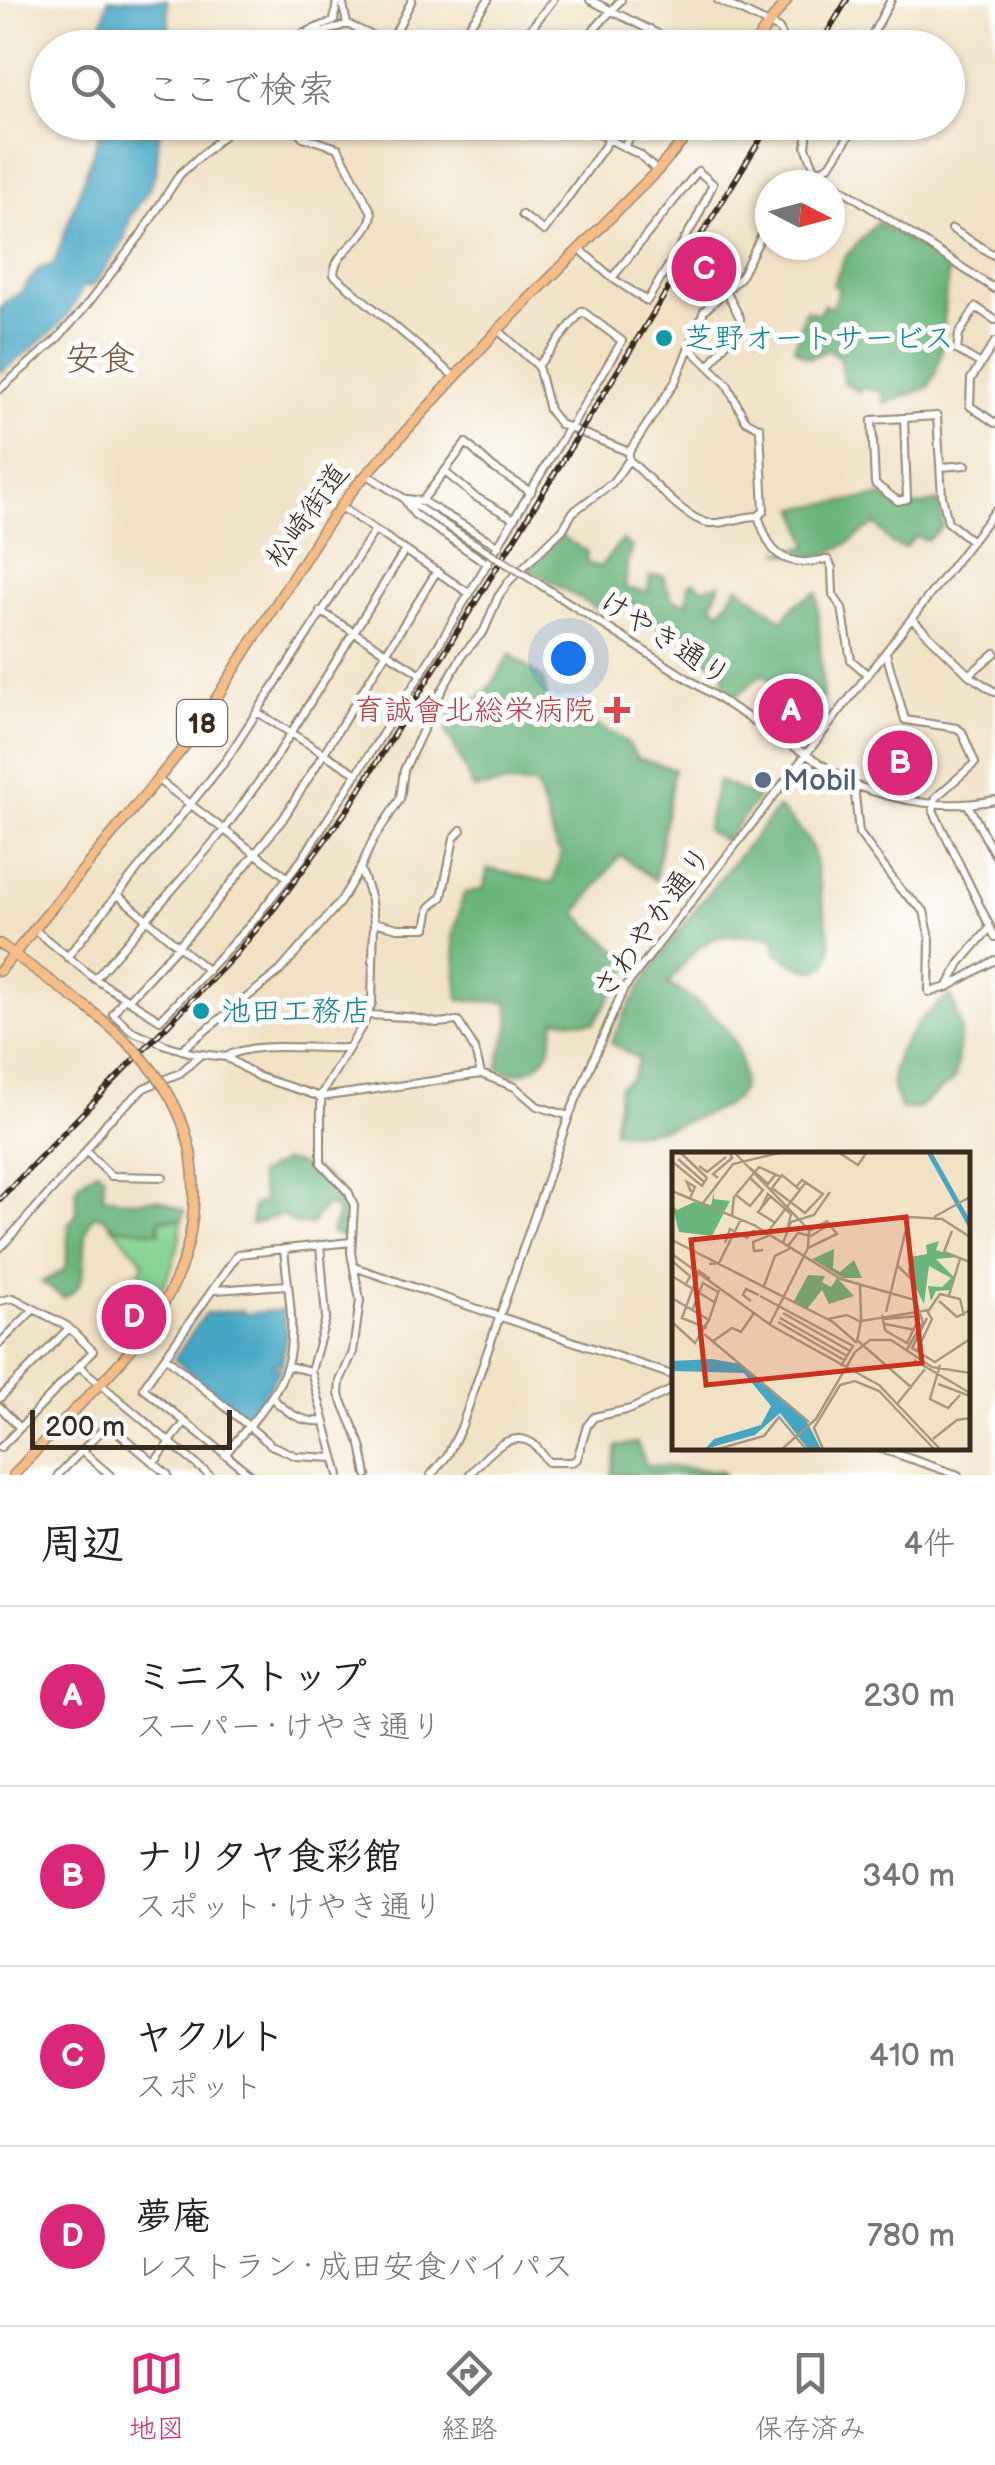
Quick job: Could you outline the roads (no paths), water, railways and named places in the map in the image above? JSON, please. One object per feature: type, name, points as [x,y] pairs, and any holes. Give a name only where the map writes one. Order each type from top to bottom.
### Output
[{"type":"main road","points":[[764,30],[787,0]]},
{"type":"main road","name":"松崎街道","points":[[0,971],[206,717],[340,506],[366,474],[498,330],[657,172],[683,140]]},
{"type":"main road","points":[[0,944],[120,1034],[155,1070],[178,1111],[196,1184],[189,1246],[176,1284],[142,1337],[14,1475]]},
{"type":"street","points":[[339,0],[347,24]]},
{"type":"street","points":[[311,30],[334,21],[339,0]]},
{"type":"street","points":[[397,30],[412,0]]},
{"type":"street","points":[[466,30],[488,0]]},
{"type":"street","points":[[530,30],[553,0]]},
{"type":"street","points":[[590,0],[650,30]]},
{"type":"street","points":[[593,30],[620,0]]},
{"type":"street","points":[[718,0],[780,30]]},
{"type":"street","points":[[875,30],[890,0]]},
{"type":"street","points":[[330,30],[347,24],[360,30]]},
{"type":"street","points":[[0,390],[83,310],[180,174],[218,140]]},
{"type":"street","points":[[312,140],[338,148],[372,213],[368,228],[336,263],[334,274],[455,377]]},
{"type":"street","points":[[522,215],[544,231],[609,140],[640,156],[657,172]]},
{"type":"street","points":[[624,146],[628,140]]},
{"type":"street","points":[[807,140],[815,170]]},
{"type":"street","points":[[820,170],[830,165],[846,140]]},
{"type":"street","points":[[580,248],[612,278],[647,300],[695,222],[713,184],[698,171],[612,278]]},
{"type":"street","points":[[845,191],[995,289]]},
{"type":"street","points":[[952,229],[995,256]]},
{"type":"street","points":[[181,1050],[280,970],[340,902],[400,799],[404,770],[441,692],[464,654],[484,631],[498,598],[510,580],[564,529],[573,512],[612,483],[675,382],[704,310],[740,278],[755,248]]},
{"type":"street","points":[[709,366],[739,325],[740,318],[726,290]]},
{"type":"street","points":[[981,364],[957,350],[959,334],[976,307],[995,320]]},
{"type":"street","points":[[34,930],[96,980],[160,1020],[208,971],[288,878],[357,774],[622,341],[582,311],[538,366]]},
{"type":"street","points":[[498,330],[538,366],[548,410],[560,424],[628,456],[684,512],[702,521],[758,516],[764,511],[766,496],[760,428],[745,420],[727,384],[690,348]]},
{"type":"street","points":[[995,342],[971,380],[970,406],[991,421],[995,406]]},
{"type":"street","points":[[904,418],[909,494],[898,501],[875,484],[872,420],[904,418],[938,416],[948,522],[972,541]]},
{"type":"street","points":[[422,502],[466,443],[498,471],[531,492]]},
{"type":"street","points":[[940,467],[966,465]]},
{"type":"street","points":[[444,472],[474,496],[514,519]]},
{"type":"street","points":[[366,474],[404,498],[422,502],[499,546]]},
{"type":"street","points":[[404,498],[414,514],[488,564]]},
{"type":"street","name":"けやき通り","points":[[404,498],[854,785],[932,806],[995,800]]},
{"type":"street","points":[[340,506],[470,594]]},
{"type":"street","points":[[758,516],[776,556],[803,562],[828,560],[833,595],[842,608],[852,660],[868,675]]},
{"type":"street","name":"さわやか通り","points":[[431,1475],[461,1428],[568,1116],[623,990],[993,517]]},
{"type":"street","points":[[67,956],[192,806],[376,530]]},
{"type":"street","points":[[96,980],[224,830],[291,734],[405,550]]},
{"type":"street","points":[[437,571],[283,820],[178,946],[113,1014],[132,1030],[181,1050],[226,1057],[252,1074],[320,1096],[481,1074],[515,1087],[536,1106],[568,1116]]},
{"type":"street","points":[[320,611],[421,674]]},
{"type":"street","points":[[912,619],[969,675],[995,692]]},
{"type":"street","points":[[886,652],[905,720],[957,728],[975,763],[936,797],[932,806],[936,823],[995,937]]},
{"type":"street","points":[[969,675],[993,658]]},
{"type":"street","points":[[257,712],[357,774]]},
{"type":"street","points":[[158,780],[288,878]]},
{"type":"street","points":[[854,785],[859,833],[901,890],[924,910],[930,939],[930,992],[948,987],[995,960]]},
{"type":"street","points":[[968,804],[995,855]]},
{"type":"street","points":[[374,922],[398,928],[426,928],[430,906],[442,897],[454,838],[462,830]]},
{"type":"street","points":[[360,869],[374,922],[374,986],[368,1015],[320,1096],[320,1163],[352,1200],[351,1242],[360,1300],[340,1394],[361,1445],[367,1475]]},
{"type":"street","points":[[118,895],[208,971]]},
{"type":"street","points":[[948,987],[960,963],[989,930]]},
{"type":"street","points":[[368,1015],[437,1022],[458,1020],[481,1074]]},
{"type":"street","points":[[226,1057],[255,1046],[295,1050],[347,1048]]},
{"type":"street","points":[[0,1248],[106,1122],[134,1096],[180,1073],[200,1054]]},
{"type":"street","points":[[86,1150],[112,1176],[163,1177]]},
{"type":"street","points":[[251,1475],[143,1388],[238,1254],[351,1242]]},
{"type":"street","points":[[320,1245],[326,1318],[311,1371],[339,1475]]},
{"type":"street","points":[[224,1454],[271,1397],[287,1366],[291,1335],[284,1248]]},
{"type":"street","points":[[353,1266],[672,1377]]},
{"type":"street","points":[[215,1290],[287,1285]]},
{"type":"street","points":[[0,1301],[13,1298],[69,1328],[93,1352],[0,1448]]},
{"type":"street","points":[[0,1343],[34,1309]]},
{"type":"street","points":[[0,1398],[69,1328]]},
{"type":"street","points":[[167,1358],[271,1444],[296,1456],[334,1458]]},
{"type":"street","points":[[80,1366],[210,1475]]},
{"type":"street","points":[[287,1366],[311,1371]]},
{"type":"street","points":[[469,1475],[497,1446],[522,1439],[536,1444],[548,1462],[577,1460],[590,1420],[600,1414],[632,1409],[672,1387]]},
{"type":"street","points":[[271,1397],[293,1416],[323,1421]]},
{"type":"street","points":[[0,1407],[20,1428]]},
{"type":"street","points":[[154,1463],[185,1422]]},
{"type":"street","points":[[58,1475],[108,1424],[168,1475]]},
{"type":"street","points":[[885,1450],[958,1475]]},
{"type":"street","points":[[82,1452],[110,1475]]},
{"type":"water","points":[[108,0],[167,0],[170,30],[101,30]]},
{"type":"water","points":[[97,140],[159,140],[156,171],[149,190],[131,216],[122,245],[93,286],[82,287],[59,325],[0,373],[0,310],[39,269],[54,264]]},
{"type":"water","points":[[242,1310],[242,1314],[283,1310],[286,1334],[282,1364],[273,1363],[273,1367],[281,1368],[247,1420],[174,1359],[205,1314]]},
{"type":"railway","points":[[829,30],[847,0]]},
{"type":"railway","points":[[0,1199],[233,957],[348,809],[760,140]]},
{"type":"place","name":"ヤクルト","points":[[704,269]]},
{"type":"place","name":"芝野オートサービス","points":[[664,338]]},
{"type":"place","name":"育誠會北総栄病院","points":[[617,710]]},
{"type":"place","name":"ミニストップ","points":[[791,711]]},
{"type":"place","name":"ナリタヤ食彩館","points":[[900,763]]},
{"type":"place","name":"Mobil","points":[[763,780]]},
{"type":"place","name":"池田工務店","points":[[201,1011]]},
{"type":"place","name":"夢庵","points":[[134,1317]]},
{"type":"district","name":"安食","points":[[100,358]]}]
